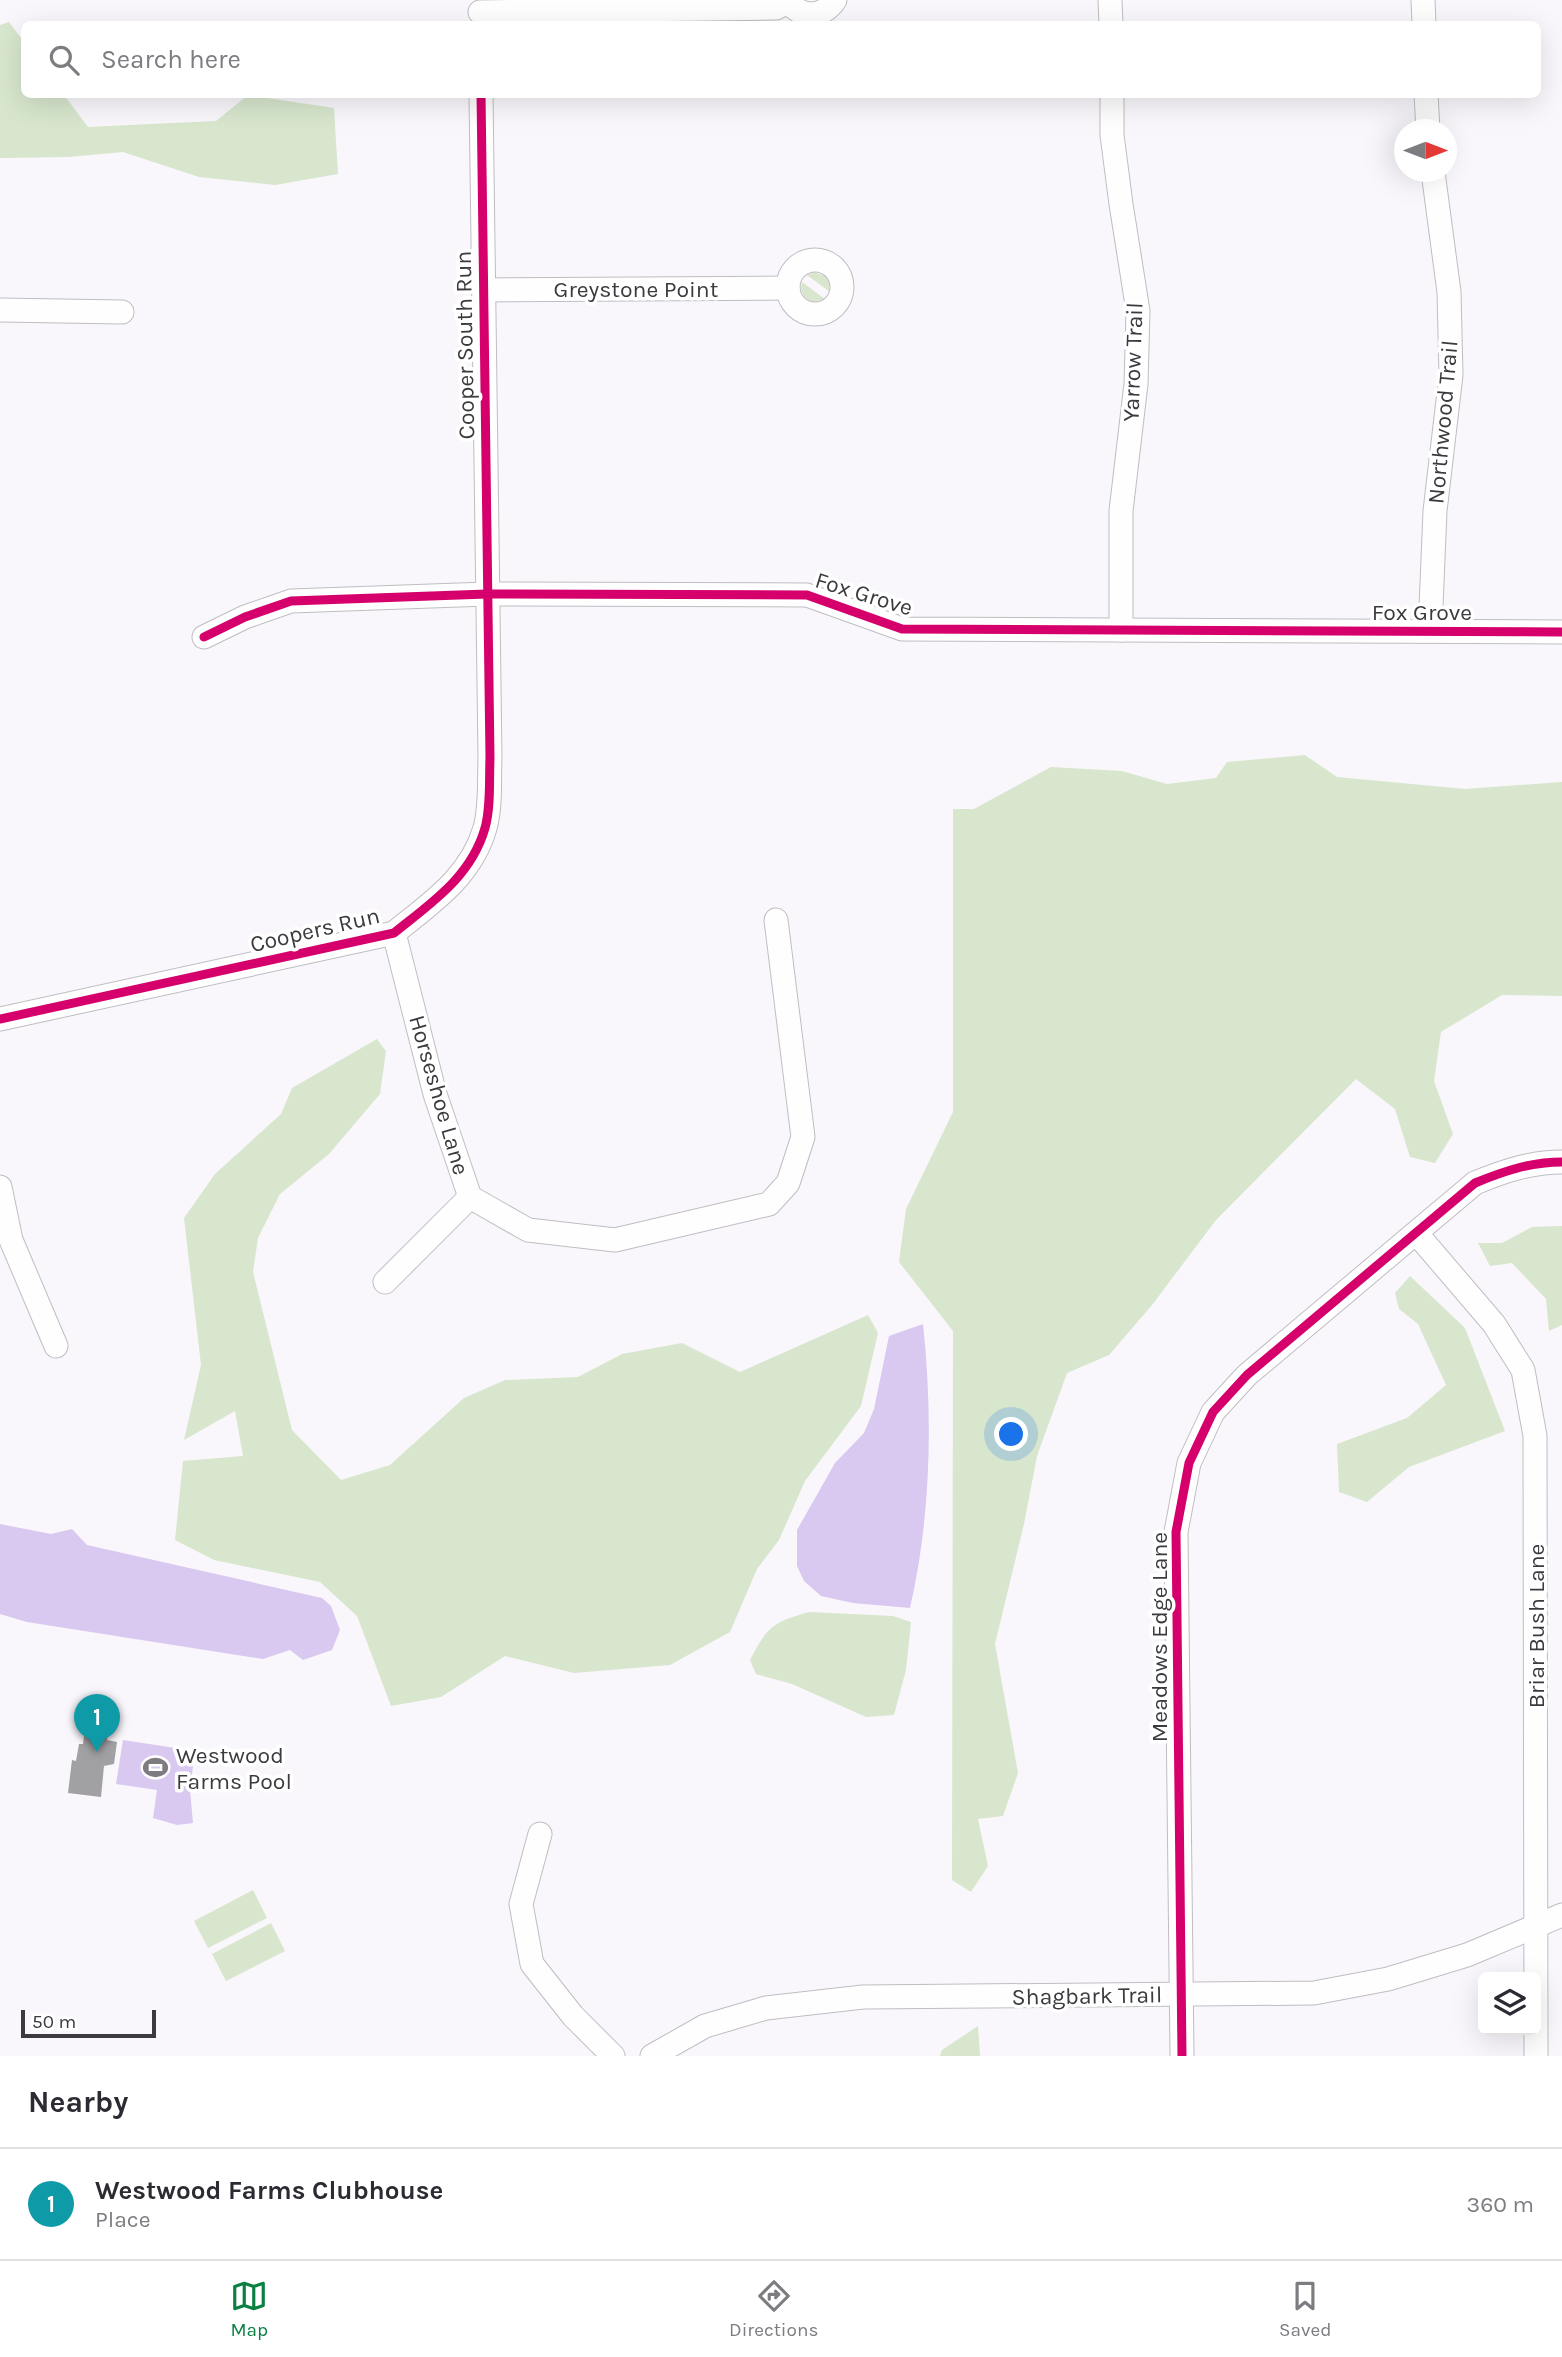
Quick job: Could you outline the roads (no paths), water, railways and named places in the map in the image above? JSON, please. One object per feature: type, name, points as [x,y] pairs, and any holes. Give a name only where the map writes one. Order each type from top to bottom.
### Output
[{"type":"street","points":[[480,12],[776,8],[788,1],[795,10],[816,15],[827,10],[835,0]]},
{"type":"street","points":[[1111,0],[1111,21]]},
{"type":"street","points":[[1423,0],[1424,21]]},
{"type":"street","name":"Cooper South Run","points":[[481,98],[487,594]]},
{"type":"street","name":"Yarrow Trail","points":[[1112,98],[1112,135],[1139,311],[1136,384],[1121,511],[1121,630]]},
{"type":"street","points":[[1426,98],[1427,119]]},
{"type":"street","name":"Northwood Trail","points":[[1430,631],[1435,511],[1451,375],[1450,292],[1434,182]]},
{"type":"street","name":"Greystone Point","points":[[484,290],[788,288]]},
{"type":"street","points":[[0,310],[122,312]]},
{"type":"street","name":"Fox Grove","points":[[204,637],[245,617],[291,601],[487,594],[807,595],[902,629],[1562,632]]},
{"type":"street","name":"Coopers Run","points":[[0,1019],[394,933],[442,895],[465,871],[485,828],[490,758],[487,594]]},
{"type":"street","name":"Horseshoe Lane","points":[[394,933],[435,1094],[470,1196],[528,1230],[615,1240],[769,1203],[788,1183],[803,1137],[776,920]]},
{"type":"street","name":"Meadows Edge Lane","points":[[1182,2056],[1176,1532],[1189,1463],[1213,1412],[1247,1375],[1475,1183],[1507,1170],[1544,1162],[1562,1162]]},
{"type":"street","points":[[0,1187],[11,1240],[56,1346]]},
{"type":"street","points":[[385,1283],[470,1196]]},
{"type":"street","name":"Briar Bush Lane","points":[[1417,1234],[1494,1324],[1523,1370],[1535,1436],[1536,2056]]},
{"type":"street","points":[[540,1834],[522,1904],[532,1964],[573,2016],[613,2056]]},
{"type":"street","name":"Shagbark Trail","points":[[652,2056],[705,2026],[766,2008],[863,1997],[1314,1993],[1388,1979],[1467,1955],[1562,1916]]},
{"type":"place","name":"Westwood Farms Clubhouse","points":[[97,1752]]},
{"type":"place","name":"Westwood Farms Pool","points":[[156,1768]]}]
